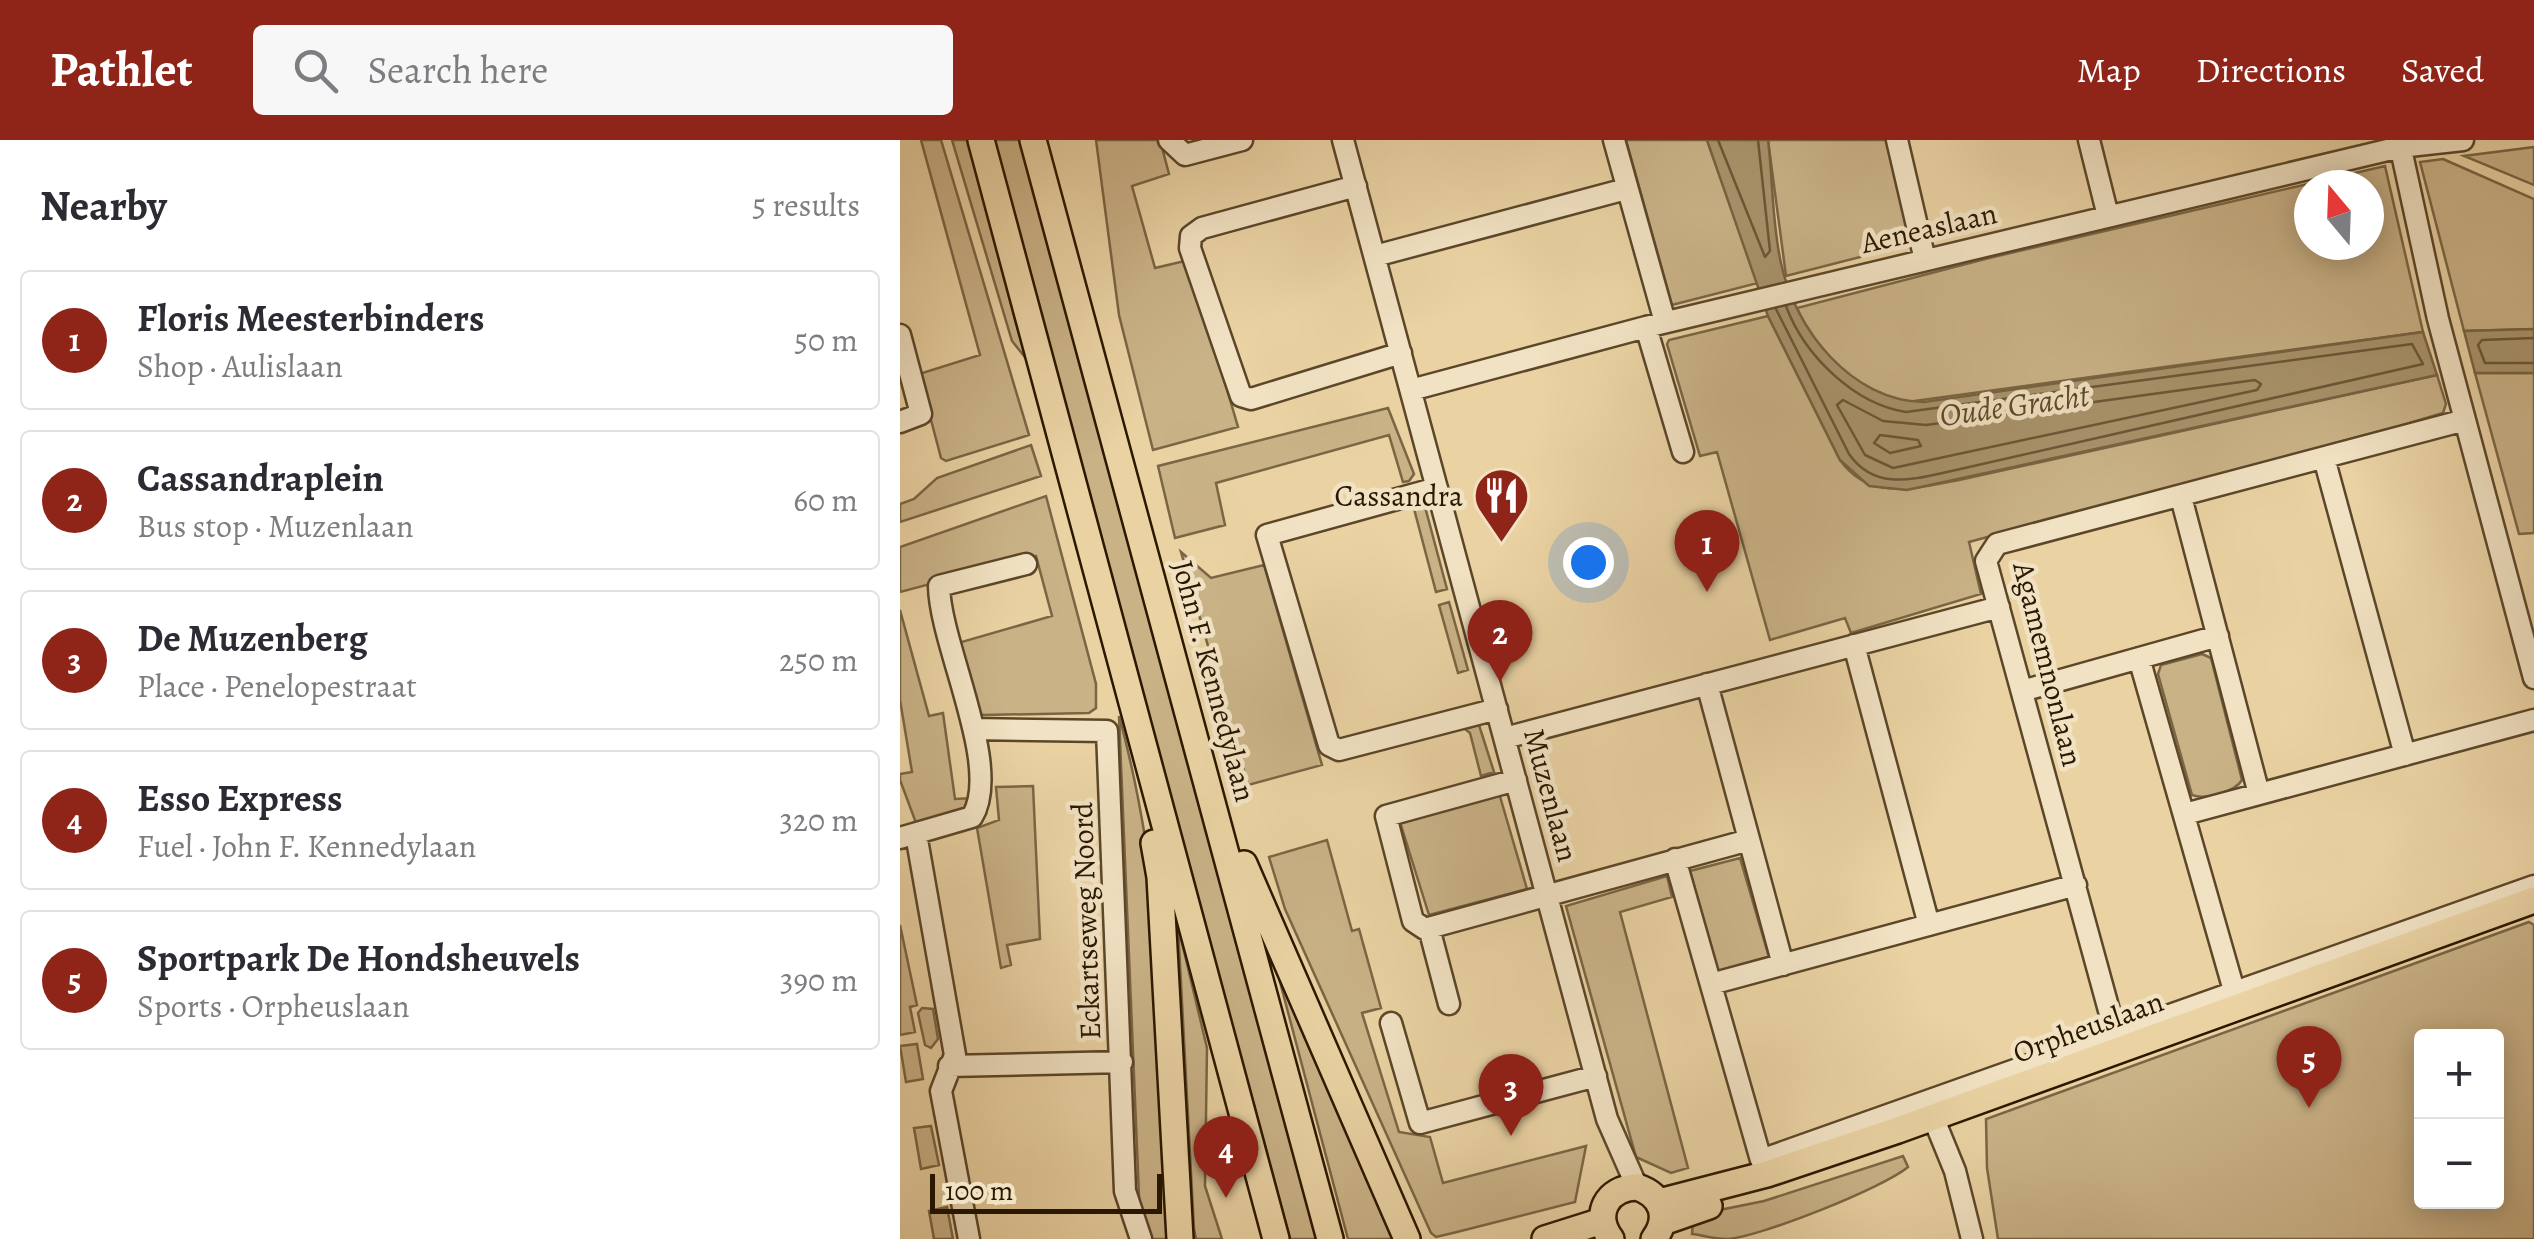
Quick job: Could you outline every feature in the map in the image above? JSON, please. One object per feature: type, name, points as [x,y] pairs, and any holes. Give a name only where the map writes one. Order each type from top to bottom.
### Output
[{"type":"main road","points":[[981,140],[1276,1239]]},
{"type":"main road","name":"John F. Kennedylaan","points":[[1033,140],[1330,1239]]},
{"type":"main road","points":[[1145,754],[1150,826],[1160,877],[1180,1239]]},
{"type":"main road","points":[[1204,767],[1282,959],[1407,1239]]},
{"type":"main road","name":"Orpheuslaan","points":[[1659,1221],[1904,1147],[1936,1124],[2534,900]]},
{"type":"main road","name":"Orpheuslaan","points":[[1936,1124],[2534,916]]},
{"type":"main road","points":[[1545,1239],[1608,1234],[1605,1204],[1626,1189],[1659,1221]]},
{"type":"street","points":[[1169,140],[1175,151],[1185,156],[1242,140]]},
{"type":"street","name":"Muzenlaan","points":[[1344,140],[1626,1189]]},
{"type":"street","points":[[1614,140],[1683,452]]},
{"type":"street","points":[[1898,140],[1925,260]]},
{"type":"street","points":[[2089,140],[2108,216]]},
{"type":"street","name":"Aeneaslaan","points":[[1411,390],[1656,325],[2400,143],[2464,140]]},
{"type":"street","points":[[2400,143],[2465,420],[2534,678]]},
{"type":"street","points":[[1356,186],[1202,228],[1191,236],[1190,248],[1241,396],[1250,399],[1401,353]]},
{"type":"street","points":[[1375,256],[1626,189]]},
{"type":"street","points":[[900,335],[921,414],[900,422]]},
{"type":"street","name":"Agamemnonlaan","points":[[2116,1036],[1986,561],[1997,544],[2465,420]]},
{"type":"street","points":[[2324,458],[2405,755]]},
{"type":"street","points":[[1437,488],[1268,535],[1329,745],[1339,750],[1497,709]]},
{"type":"street","points":[[2181,497],[2260,794]]},
{"type":"street","points":[[969,1239],[940,1091],[955,1055],[905,832],[972,817],[980,802],[974,730],[940,608],[939,586],[1026,564]]},
{"type":"street","points":[[1505,738],[1999,607]]},
{"type":"street","points":[[2022,691],[2218,636]]},
{"type":"street","points":[[1854,644],[1928,925]]},
{"type":"street","points":[[2139,658],[2235,994]]},
{"type":"street","points":[[1707,684],[1783,965]]},
{"type":"street","points":[[2185,814],[2534,720]]},
{"type":"street","name":"Eckartseweg Noord","points":[[974,730],[1107,731],[1125,1191],[1141,1239]]},
{"type":"street","points":[[1516,780],[1386,816],[1413,921],[1429,928],[1749,840]]},
{"type":"street","points":[[1675,859],[1712,984],[2076,886]]},
{"type":"street","name":"Orpheuslaan","points":[[1712,984],[1762,1160],[2534,886]]},
{"type":"street","points":[[1429,928],[1449,1004]]},
{"type":"street","points":[[1391,1023],[1420,1123],[1596,1076]]},
{"type":"street","points":[[950,1066],[1122,1062]]},
{"type":"street","points":[[1936,1124],[1972,1239]]},
{"type":"shaded area","points":[[921,140],[941,140],[1029,435],[946,461],[941,458],[919,374],[980,355]]},
{"type":"shaded area","points":[[952,140],[969,140],[1028,361],[1012,341]]},
{"type":"shaded area","points":[[993,140],[1020,140],[1244,958],[1316,1239],[1290,1239]]},
{"type":"shaded area","points":[[1096,140],[1160,140],[1169,174],[1132,186],[1155,268],[1189,260],[1238,427],[1153,450],[1119,315]]},
{"type":"shaded area","points":[[1626,140],[1707,140],[1758,283],[1672,305]]},
{"type":"shaded area","points":[[1768,140],[1887,140],[1911,244],[1786,276]]},
{"type":"shaded area","points":[[2534,147],[2534,185],[2464,156]]},
{"type":"shaded area","points":[[2443,159],[2534,199],[2534,329],[2464,331],[2420,162]]},
{"type":"shaded area","points":[[2385,166],[2423,332],[1907,402],[1857,381],[1827,355],[1797,308],[1989,258],[2294,187],[2294,260],[2384,260],[2384,170],[2368,170]]},
{"type":"shaded area","points":[[1768,316],[1840,460],[1865,482],[1879,487],[1910,488],[1959,480],[2437,375],[2446,404],[2443,413],[2406,424],[1969,542],[1981,594],[1851,633],[1845,618],[1770,640],[1717,452],[1700,456],[1667,344],[1669,340]]},
{"type":"shaded area","points":[[2475,373],[2534,373],[2534,533],[2519,534]]},
{"type":"shaded area","points":[[1388,408],[1414,474],[1409,481],[1403,482],[1389,435],[1216,483],[1225,525],[1175,538],[1158,466]]},
{"type":"shaded area","points":[[1031,445],[1041,476],[900,522],[900,504],[914,499],[937,478]]},
{"type":"shaded area","points":[[1046,496],[1096,684],[1096,708],[1089,713],[983,715],[978,712],[958,643],[1052,616],[1036,556],[900,592],[900,547]]},
{"type":"shaded area","points":[[1424,503],[1447,589],[1436,592],[1413,505]]},
{"type":"shaded area","points":[[1181,552],[1211,578],[1264,565],[1322,765],[1248,785]]},
{"type":"shaded area","points":[[1449,602],[1468,670],[1458,673],[1439,605]]},
{"type":"shaded area","points":[[900,610],[929,716],[943,713],[955,799],[975,798],[965,809],[916,823],[900,780],[900,774],[912,772],[900,700]]},
{"type":"shaded area","points":[[2202,654],[2211,658],[2242,780],[2227,791],[2204,796],[2192,795],[2158,674],[2161,665]]},
{"type":"shaded area","points":[[1119,716],[1135,780],[1155,910],[1176,1239],[1148,1239],[1140,1220]]},
{"type":"shaded area","points":[[1479,725],[1494,772],[1481,776],[1470,733],[1465,729]]},
{"type":"shaded area","points":[[1033,786],[1040,939],[1007,945],[1011,965],[1001,968],[977,828],[999,820],[996,787]]},
{"type":"shaded area","points":[[1499,793],[1527,889],[1429,915],[1400,822]]},
{"type":"shaded area","points":[[1327,840],[1352,931],[1359,929],[1381,1008],[1362,1013],[1399,1132],[1430,1137],[1443,1183],[1586,1146],[1575,1202],[1436,1237],[1431,1233],[1285,909],[1269,857]]},
{"type":"shaded area","points":[[1740,858],[1769,957],[1718,971],[1690,871]]},
{"type":"shaded area","points":[[1667,876],[1672,897],[1620,912],[1688,1168],[1671,1173],[1636,1157],[1566,906]]},
{"type":"shaded area","points":[[2529,922],[2534,925],[2534,1239],[1998,1239],[1987,1168],[1986,1119]]},
{"type":"shaded area","points":[[900,925],[917,1005],[910,1007],[915,1032],[900,1035]]},
{"type":"shaded area","points":[[1178,926],[1207,1048],[1205,1186],[1222,1239],[1196,1239],[1194,1229]]},
{"type":"shaded area","points":[[1271,948],[1396,1239],[1348,1239]]},
{"type":"shaded area","points":[[922,1008],[933,1009],[938,1039],[931,1048],[925,1045],[918,1013]]},
{"type":"shaded area","points":[[917,1044],[923,1079],[906,1082],[900,1046]]},
{"type":"shaded area","points":[[931,1126],[939,1165],[921,1169],[914,1128]]},
{"type":"shaded area","points":[[1903,1156],[1908,1167],[1894,1176],[1792,1221],[1727,1239],[1692,1234],[1693,1222],[1700,1214],[1764,1201]]},
{"type":"shaded area","points":[[947,1207],[953,1239],[934,1239],[929,1211]]},
{"type":"water","name":"Oude Gracht","points":[[1707,140],[1768,140],[1778,248],[1799,313],[1813,336],[1851,375],[1898,398],[1924,402],[2423,332],[2437,375],[1907,490],[1869,486],[1840,460],[1768,316]]},
{"type":"water","points":[[2534,329],[2534,373],[2475,373],[2464,331]]},
{"type":"place","name":"Cassandra","points":[[1502,545]]},
{"type":"place","name":"Floris Meesterbinders","points":[[1707,592]]},
{"type":"place","name":"Cassandraplein","points":[[1500,682]]},
{"type":"place","name":"Sportpark De Hondsheuvels","points":[[2309,1108]]},
{"type":"place","name":"De Muzenberg","points":[[1511,1136]]},
{"type":"place","name":"Esso Express","points":[[1226,1198]]}]
